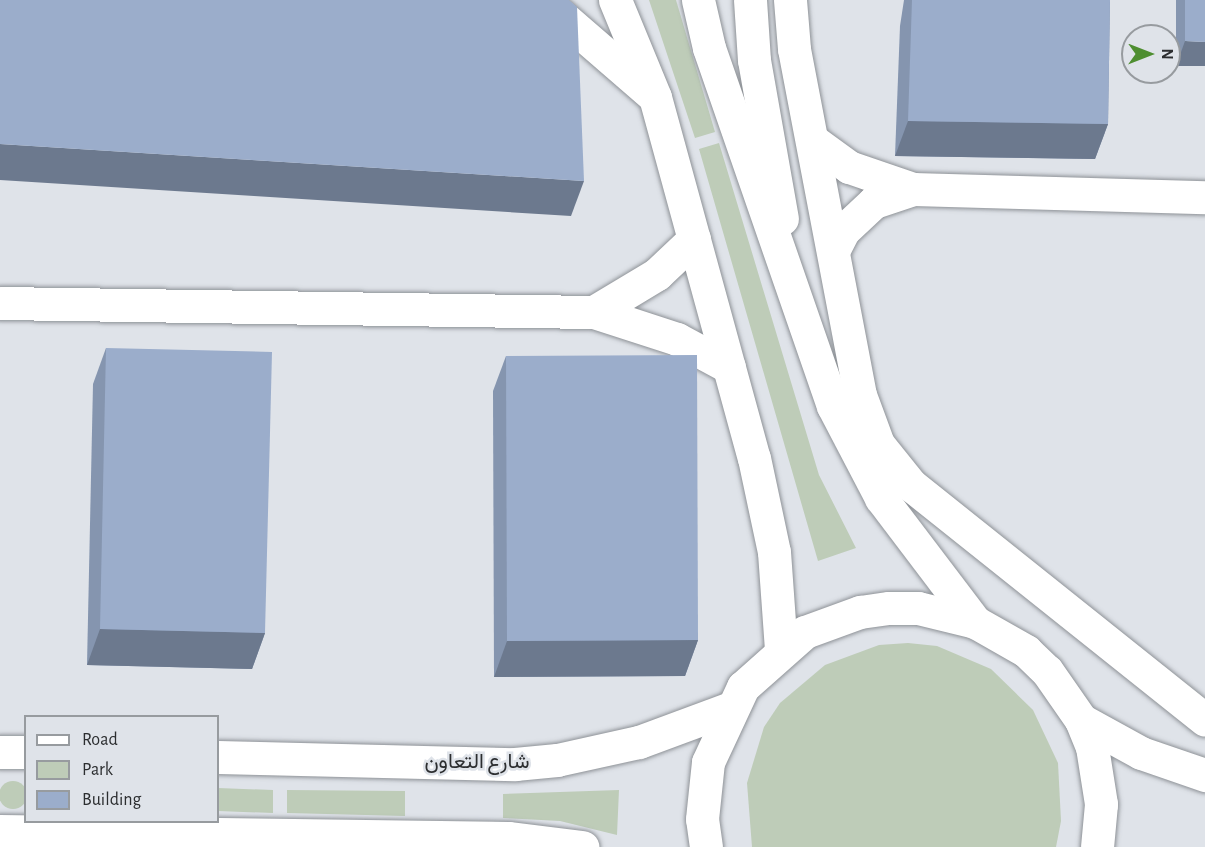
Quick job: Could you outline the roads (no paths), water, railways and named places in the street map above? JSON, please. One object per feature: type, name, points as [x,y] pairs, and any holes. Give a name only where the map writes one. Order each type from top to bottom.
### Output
[{"type":"main road","points":[[543,0],[655,98]]},
{"type":"main road","points":[[615,0],[655,98],[766,504],[781,649]]},
{"type":"main road","points":[[698,0],[709,48],[814,358],[855,453],[909,541],[975,622],[1040,664],[1081,720],[1098,775],[1097,847]]},
{"type":"main road","points":[[750,0],[785,272]]},
{"type":"main road","points":[[790,0],[794,49],[867,420],[893,465],[930,502],[1205,720]]},
{"type":"main road","points":[[812,140],[849,167],[913,189],[1205,197]]},
{"type":"main road","points":[[834,249],[843,231],[874,202],[913,189]]},
{"type":"main road","points":[[594,312],[651,278],[694,240]]},
{"type":"main road","points":[[0,303],[594,312],[677,339],[729,367]]},
{"type":"main road","points":[[706,847],[703,790],[728,709],[781,649],[832,620],[870,610],[918,608],[975,622]]},
{"type":"main road","name":"شارع التعاون","points":[[219,757],[515,764],[557,760],[639,742],[728,709]]},
{"type":"main road","points":[[1081,720],[1141,753],[1205,775]]},
{"type":"main road","points":[[0,752],[24,752]]},
{"type":"main road","points":[[0,831],[433,842],[508,838],[582,847]]}]
